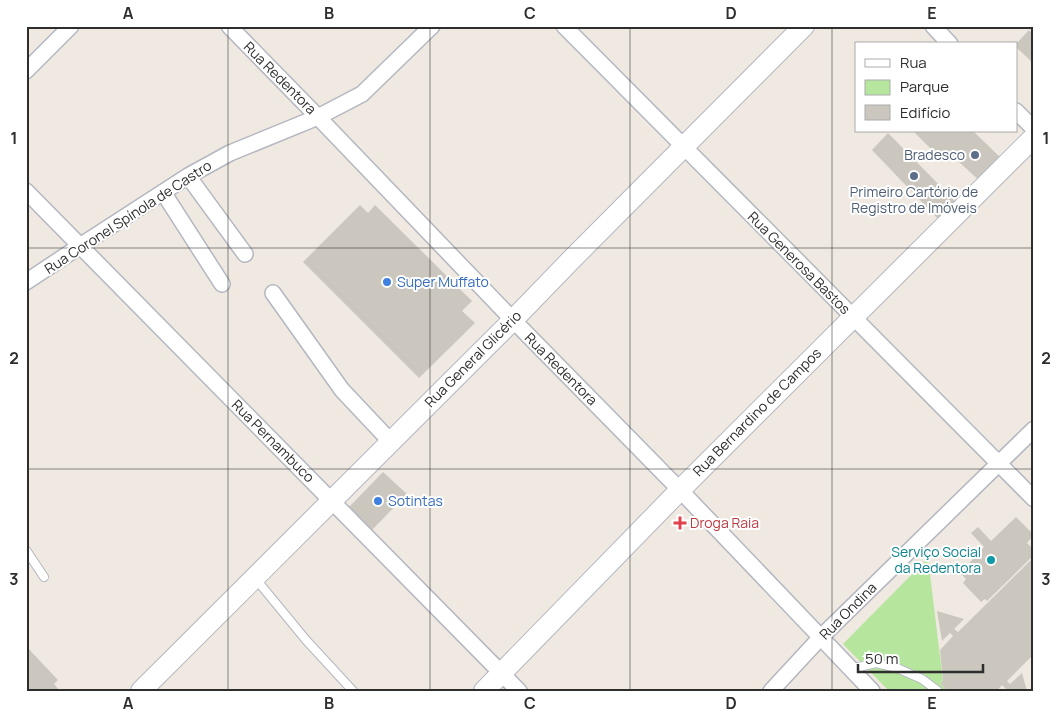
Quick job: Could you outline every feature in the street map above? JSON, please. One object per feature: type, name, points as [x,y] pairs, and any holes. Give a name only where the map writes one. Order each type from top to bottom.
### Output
[{"type":"street","points":[[26,71],[71,26]]},
{"type":"street","name":"Rua Redentora","points":[[229,26],[680,490],[872,691]]},
{"type":"street","name":"Rua Coronel Spínola de Castro","points":[[26,282],[188,176],[230,153],[318,116],[362,94],[432,26]]},
{"type":"street","name":"Rua Generosa Bastos","points":[[564,26],[1034,499]]},
{"type":"street","name":"Rua General Glicério","points":[[143,690],[804,26]]},
{"type":"street","points":[[933,26],[948,42]]},
{"type":"street","points":[[1018,113],[1034,129]]},
{"type":"street","name":"Rua Bernardino de Campos","points":[[484,691],[680,490],[1034,136]]},
{"type":"street","points":[[188,176],[244,254]]},
{"type":"street","name":"Rua Pernambuco","points":[[26,191],[519,691]]},
{"type":"street","points":[[162,192],[222,284]]},
{"type":"street","points":[[273,293],[342,390],[391,442]]},
{"type":"street","name":"Rua Ondina","points":[[771,691],[820,638],[1034,428]]},
{"type":"lane","points":[[26,550],[44,576]]},
{"type":"lane","points":[[255,578],[306,640],[353,691]]},
{"type":"lane","points":[[850,669],[876,663],[897,668],[922,679],[938,691]]},
{"type":"green space","points":[[928,558],[943,681],[940,683],[947,691],[889,691],[843,644]]},
{"type":"building","points":[[1029,30],[1034,35],[1034,64],[1018,49],[1018,42]]},
{"type":"building","name":"Bradesco","points":[[914,132],[974,132],[1003,160],[981,182],[948,152],[941,159]]},
{"type":"building","name":"Primeiro Cartório de Registro de Imóveis","points":[[888,133],[956,202],[939,220],[872,150]]},
{"type":"building","name":"Super Muffato","points":[[360,205],[368,213],[375,205],[472,301],[462,311],[475,323],[419,378],[303,262]]},
{"type":"building","name":"Sotintas","points":[[383,472],[407,494],[372,530],[349,507]]},
{"type":"building","name":"Serviço Social da Redentora","points":[[1016,517],[1034,535],[1027,543],[1034,550],[1034,555],[987,601],[985,599],[981,602],[963,583],[966,579],[960,573],[984,547],[971,533],[978,527],[991,541]]},
{"type":"building","points":[[1034,557],[1034,654],[1007,681],[1010,684],[1022,673],[1027,691],[1004,691],[1006,689],[1002,685],[997,691],[947,691],[940,683],[943,681],[940,650],[953,636],[950,633],[942,641],[937,611],[964,619],[954,629],[958,632]]},
{"type":"building","points":[[26,646],[58,680],[54,684],[60,691],[26,691]]},
{"type":"place","name":"Bradesco","points":[[975,155]]},
{"type":"place","name":"Primeiro Cartório de Registro de Imóveis","points":[[914,176]]},
{"type":"place","name":"Super Muffato","points":[[387,282]]},
{"type":"place","name":"Sotintas","points":[[378,501]]},
{"type":"place","name":"Droga Raia","points":[[680,523]]},
{"type":"place","name":"Serviço Social da Redentora","points":[[991,560]]}]
